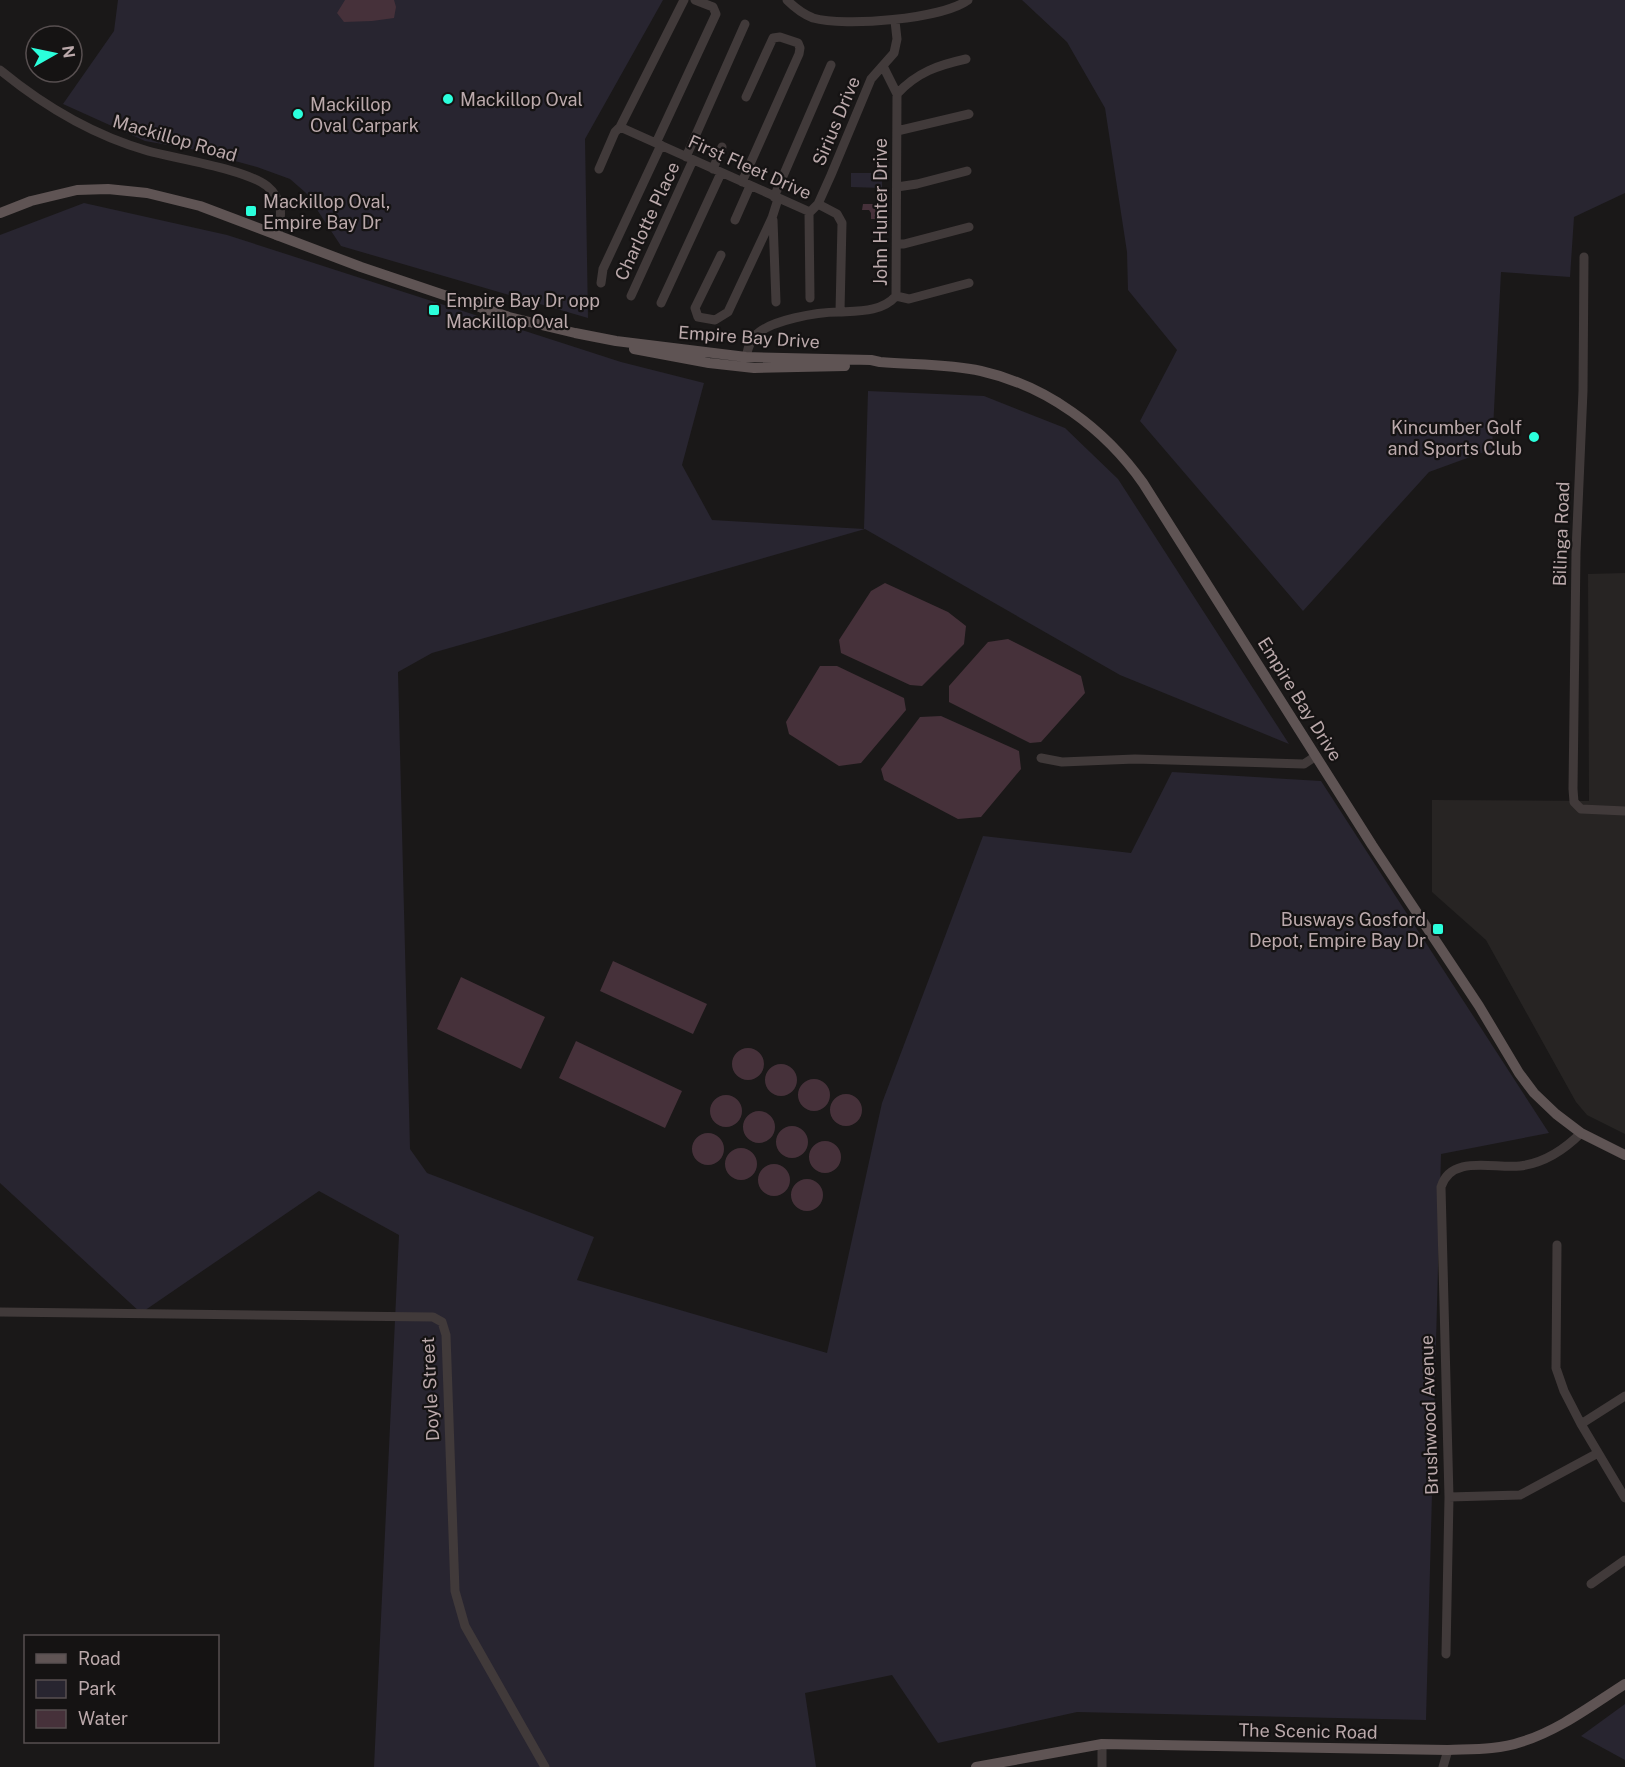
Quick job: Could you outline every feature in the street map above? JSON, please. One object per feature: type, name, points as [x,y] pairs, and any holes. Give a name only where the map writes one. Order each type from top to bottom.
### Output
[{"type":"main road","name":"Empire Bay Drive","points":[[0,213],[32,201],[77,190],[129,191],[181,200],[509,317],[616,341],[746,357],[871,360],[969,369],[999,376],[1050,398],[1070,410],[1096,431],[1121,455],[1143,483],[1316,756],[1479,1006],[1519,1073],[1545,1104],[1581,1133],[1625,1155]]},
{"type":"main road","name":"Empire Bay Drive","points":[[616,341],[634,349],[710,363],[754,368],[872,365],[880,362]]},
{"type":"main road","points":[[710,363],[719,360],[739,361],[746,357],[758,364],[782,365],[784,368]]},
{"type":"main road","name":"The Scenic Road","points":[[976,1767],[1102,1744],[1448,1750],[1498,1747],[1520,1743],[1543,1734],[1625,1684]]},
{"type":"street","points":[[599,169],[615,132],[620,127],[684,0]]},
{"type":"street","points":[[601,283],[603,269],[716,14],[713,8],[695,0]]},
{"type":"street","points":[[787,0],[807,15],[820,19],[896,21],[959,5],[968,0]]},
{"type":"street","name":"Sirius Drive","points":[[818,204],[871,79],[891,57],[896,47],[896,21]]},
{"type":"street","name":"Charlotte Place","points":[[631,296],[745,24]]},
{"type":"street","points":[[735,220],[746,184],[799,54],[798,43],[780,37],[773,38],[746,97]]},
{"type":"street","points":[[897,94],[912,80],[928,70],[966,59]]},
{"type":"street","points":[[721,255],[695,308],[698,317],[715,320],[728,312],[772,218],[776,198],[831,65]]},
{"type":"street","name":"John Hunter Drive","points":[[746,357],[753,337],[772,324],[876,308],[889,303],[896,296],[897,94],[883,66]]},
{"type":"street","name":"Mackillop Road","points":[[0,70],[57,112],[91,130],[136,147],[234,172],[263,183],[275,195],[281,208],[277,236]]},
{"type":"street","points":[[897,131],[969,114]]},
{"type":"street","name":"First Fleet Drive","points":[[620,127],[809,213],[813,212],[818,204],[837,214],[842,223],[840,312]]},
{"type":"street","points":[[661,303],[717,171],[722,147]]},
{"type":"street","points":[[897,187],[967,171]]},
{"type":"street","points":[[809,213],[810,298]]},
{"type":"street","points":[[772,218],[776,302]]},
{"type":"street","points":[[897,244],[969,227]]},
{"type":"street","name":"Bilinga Road","points":[[1584,256],[1583,391],[1576,552],[1573,789],[1574,802],[1581,809],[1625,811]]},
{"type":"street","points":[[896,296],[909,299],[969,284]]},
{"type":"street","points":[[1041,758],[1062,762],[1135,759],[1304,764],[1316,756]]},
{"type":"street","name":"Brushwood Avenue","points":[[1446,1654],[1449,1497],[1441,1187],[1444,1176],[1451,1170],[1461,1167],[1520,1166],[1542,1160],[1563,1149],[1581,1133]]},
{"type":"street","points":[[1557,1245],[1556,1368],[1564,1391],[1581,1424],[1625,1498]]},
{"type":"street","name":"Doyle Street","points":[[0,1312],[433,1317],[442,1322],[446,1335],[455,1591],[465,1626],[545,1767]]},
{"type":"street","points":[[1581,1424],[1625,1396]]},
{"type":"street","points":[[1449,1497],[1520,1494],[1598,1453]]},
{"type":"street","points":[[1591,1584],[1625,1560]]},
{"type":"street","points":[[1102,1744],[1102,1767]]},
{"type":"street","points":[[1443,1767],[1448,1750]]},
{"type":"shaded area","points":[[1625,573],[1625,1134],[1587,1115],[1576,1102],[1486,940],[1432,892],[1432,800],[1589,801],[1588,574]]},
{"type":"green space","points":[[118,0],[663,0],[585,139],[588,318],[341,246],[306,193],[290,179],[257,167],[191,149],[145,141],[63,104],[77,84],[84,84],[84,74],[114,31]]},
{"type":"green space","points":[[1022,0],[1625,0],[1625,193],[1574,217],[1570,277],[1501,272],[1492,449],[1429,472],[1303,611],[1140,421],[1177,350],[1128,290],[1127,252],[1105,108],[1067,42]]},
{"type":"green space","points":[[851,173],[882,173],[882,188],[851,187]]},
{"type":"green space","points":[[84,203],[227,235],[621,362],[704,383],[682,465],[712,520],[864,529],[868,391],[984,396],[1065,428],[1118,479],[1289,744],[1120,675],[865,529],[432,653],[398,672],[410,1149],[427,1173],[594,1237],[577,1280],[827,1353],[882,1103],[983,836],[1131,853],[1172,772],[1321,781],[1549,1133],[1441,1154],[1426,1720],[1077,1712],[938,1743],[892,1675],[805,1693],[816,1767],[374,1767],[399,1235],[319,1191],[141,1313],[0,1183],[0,235]]},
{"type":"green space","points":[[1625,1704],[1625,1760],[1581,1736]]},
{"type":"water","points":[[345,0],[394,0],[396,7],[394,18],[344,22],[337,13]]},
{"type":"water","points":[[863,204],[878,204],[878,219],[871,219],[869,210],[862,210]]},
{"type":"water","points":[[885,583],[948,612],[966,626],[964,644],[922,686],[910,685],[841,653],[839,640],[871,591]]},
{"type":"water","points":[[1008,639],[1081,676],[1085,693],[1041,742],[1030,743],[949,702],[949,686],[988,642]]},
{"type":"water","points":[[820,666],[837,666],[904,698],[906,710],[861,763],[839,766],[789,734],[786,722]]},
{"type":"water","points":[[941,716],[1019,751],[1021,769],[981,817],[958,819],[884,780],[881,769],[920,717]]},
{"type":"water","points":[[613,961],[707,1004],[693,1034],[600,991]]},
{"type":"water","points":[[461,977],[545,1017],[521,1069],[437,1029]]},
{"type":"water","points":[[576,1041],[682,1091],[665,1128],[559,1078]]},
{"type":"water","points":[[748,1048],[759,1053],[764,1064],[759,1075],[748,1080],[737,1075],[732,1064],[737,1053]]},
{"type":"water","points":[[781,1064],[792,1069],[797,1080],[792,1091],[781,1096],[770,1091],[765,1080],[770,1069]]},
{"type":"water","points":[[814,1079],[825,1084],[830,1095],[825,1106],[814,1111],[803,1106],[798,1095],[803,1084]]},
{"type":"water","points":[[846,1094],[857,1099],[862,1110],[857,1121],[846,1126],[835,1121],[830,1110],[835,1099]]},
{"type":"water","points":[[726,1095],[737,1100],[742,1111],[737,1122],[726,1127],[715,1122],[710,1111],[715,1100]]},
{"type":"water","points":[[759,1111],[770,1116],[775,1127],[770,1138],[759,1143],[748,1138],[743,1127],[748,1116]]},
{"type":"water","points":[[792,1126],[803,1131],[808,1142],[803,1153],[792,1158],[781,1153],[776,1142],[781,1131]]},
{"type":"water","points":[[708,1133],[719,1138],[724,1149],[719,1160],[708,1165],[697,1160],[692,1149],[697,1138]]},
{"type":"water","points":[[825,1141],[836,1146],[841,1157],[836,1168],[825,1173],[814,1168],[809,1157],[814,1146]]},
{"type":"water","points":[[741,1148],[752,1153],[757,1164],[752,1175],[741,1180],[730,1175],[725,1164],[730,1153]]},
{"type":"water","points":[[774,1164],[785,1169],[790,1180],[785,1191],[774,1196],[763,1191],[758,1180],[763,1169]]},
{"type":"water","points":[[807,1179],[818,1184],[823,1195],[818,1206],[807,1211],[796,1206],[791,1195],[796,1184]]},
{"type":"place","name":"Mackillop Oval","points":[[448,99]]},
{"type":"place","name":"Mackillop Oval Carpark","points":[[298,114]]},
{"type":"place","name":"Mackillop Oval, Empire Bay Dr","points":[[251,211]]},
{"type":"place","name":"Empire Bay Dr opp Mackillop Oval","points":[[434,310]]},
{"type":"place","name":"Kincumber Golf and Sports Club","points":[[1534,437]]},
{"type":"place","name":"Busways Gosford Depot, Empire Bay Dr","points":[[1438,929]]}]
